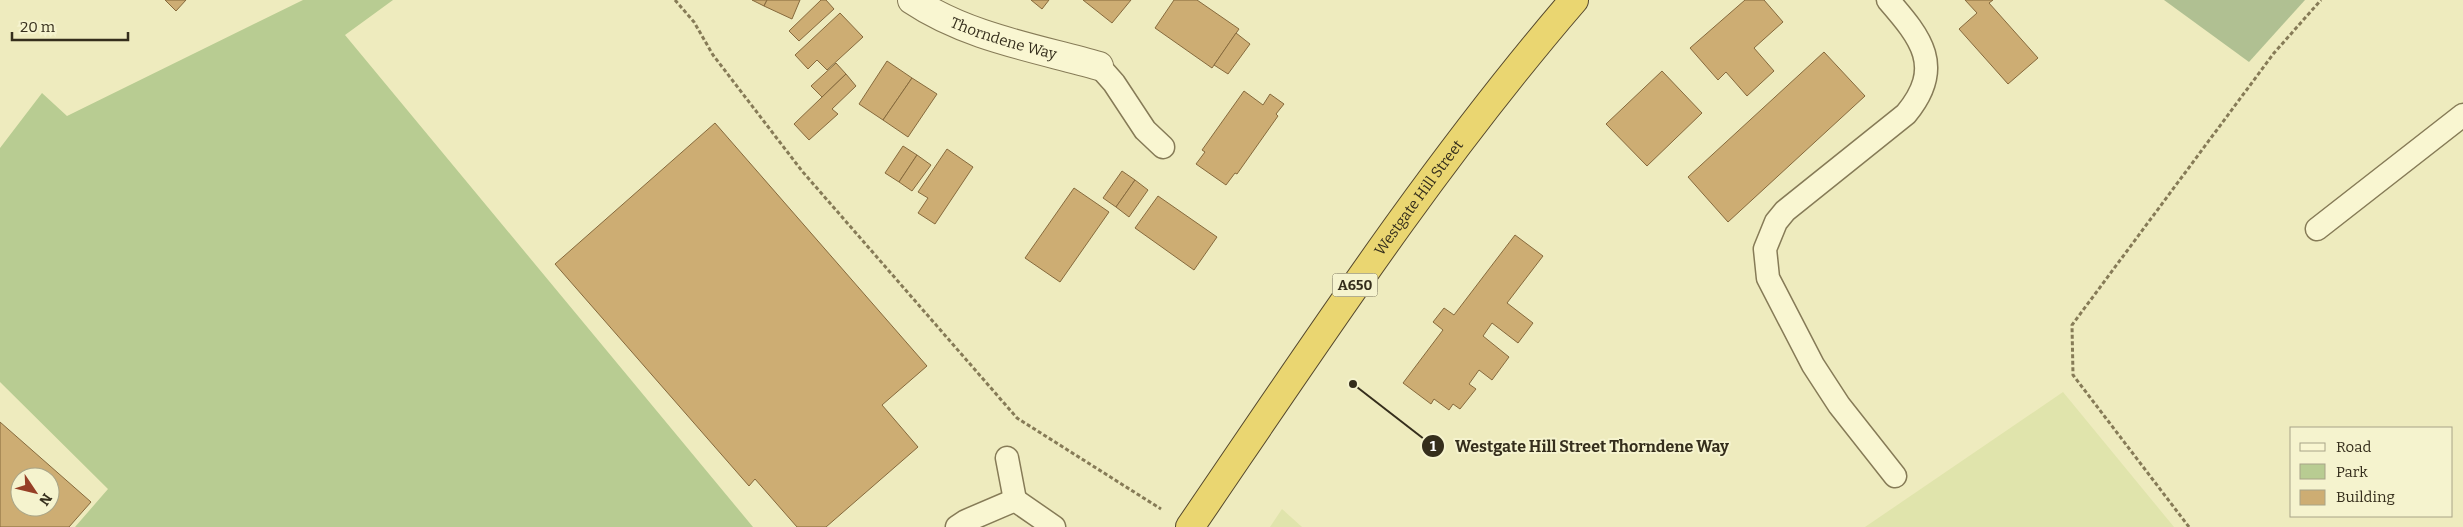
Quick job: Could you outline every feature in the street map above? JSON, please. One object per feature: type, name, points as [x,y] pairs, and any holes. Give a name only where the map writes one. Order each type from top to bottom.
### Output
[{"type":"highway","name":"Westgate Hill Street","points":[[1190,527],[1400,219],[1530,51],[1574,0]]},
{"type":"street","name":"Thorndene Way","points":[[912,0],[947,21],[987,35],[1099,66]]},
{"type":"lane","points":[[1888,0],[1913,28],[1921,42],[1926,73],[1923,88],[1916,102],[1906,114],[1785,211],[1769,235],[1765,249],[1765,264],[1768,278],[1814,365],[1838,405],[1896,476]]},
{"type":"lane","points":[[1099,66],[1114,83],[1145,130],[1164,146]]},
{"type":"lane","points":[[2317,229],[2463,115]]},
{"type":"lane","points":[[1007,458],[1015,500],[1054,527]]},
{"type":"lane","points":[[957,527],[966,521],[1015,500]]},
{"type":"path","points":[[675,0],[694,22],[713,56],[802,171],[1017,418],[1164,512]]},
{"type":"path","points":[[2189,527],[2073,375],[2072,325],[2274,53],[2322,0]]},
{"type":"green space","points":[[303,0],[393,0],[345,35],[753,527],[75,527],[108,489],[0,382],[0,148],[42,93],[67,116]]},
{"type":"green space","points":[[2164,0],[2305,0],[2249,62]]},
{"type":"green space","points":[[2063,392],[2174,527],[1865,527]]},
{"type":"green space","points":[[1282,509],[1302,527],[1270,527]]},
{"type":"building","points":[[165,0],[186,0],[176,11]]},
{"type":"building","points":[[752,0],[767,0],[764,6]]},
{"type":"building","points":[[767,0],[800,0],[792,19],[764,6]]},
{"type":"building","points":[[821,0],[826,0],[834,9],[799,41],[789,31]]},
{"type":"building","points":[[1031,0],[1049,0],[1042,9]]},
{"type":"building","points":[[1083,0],[1131,0],[1112,23]]},
{"type":"building","points":[[1174,0],[1197,0],[1239,29],[1212,68],[1155,28]]},
{"type":"building","points":[[1745,0],[1764,0],[1783,22],[1754,48],[1774,71],[1747,96],[1726,72],[1718,80],[1690,48]]},
{"type":"building","points":[[1965,0],[1993,0],[1989,3],[2038,58],[2008,84],[1959,29],[1977,13]]},
{"type":"building","points":[[840,13],[863,37],[827,70],[817,60],[808,69],[795,55]]},
{"type":"building","points":[[1236,33],[1250,44],[1228,74],[1214,65]]},
{"type":"building","points":[[1824,52],[1865,96],[1728,222],[1688,177]]},
{"type":"building","points":[[887,61],[912,78],[883,120],[859,104]]},
{"type":"building","points":[[836,63],[846,74],[822,97],[811,86]]},
{"type":"building","points":[[1662,71],[1702,113],[1647,166],[1606,124]]},
{"type":"building","points":[[846,74],[856,86],[832,109],[838,114],[809,140],[794,124]]},
{"type":"building","points":[[912,78],[937,94],[908,137],[883,120]]},
{"type":"building","points":[[1244,91],[1263,105],[1270,94],[1284,104],[1276,114],[1278,116],[1237,174],[1235,173],[1226,185],[1196,164],[1205,152],[1202,150]]},
{"type":"building","points":[[715,123],[927,366],[882,405],[918,447],[826,527],[797,527],[755,479],[749,486],[555,264]]},
{"type":"building","points":[[903,146],[917,155],[899,182],[885,173]]},
{"type":"building","points":[[947,149],[973,167],[935,224],[918,213],[928,198],[918,192]]},
{"type":"building","points":[[917,155],[931,165],[912,191],[899,182]]},
{"type":"building","points":[[1122,171],[1135,180],[1116,207],[1103,198]]},
{"type":"building","points":[[1135,180],[1148,190],[1129,217],[1116,207]]},
{"type":"building","points":[[1074,188],[1109,212],[1060,282],[1025,258]]},
{"type":"building","points":[[1158,196],[1217,237],[1194,270],[1135,228]]},
{"type":"building","points":[[1515,235],[1543,256],[1507,303],[1533,323],[1518,343],[1492,323],[1483,336],[1509,357],[1492,380],[1479,370],[1469,384],[1476,389],[1460,409],[1453,404],[1449,410],[1434,399],[1431,404],[1403,383],[1443,330],[1433,322],[1444,308],[1454,315]]},
{"type":"building","points":[[0,422],[51,467],[10,467],[10,517],[60,517],[60,475],[91,502],[69,527],[0,527]]},
{"type":"place","name":"Westgate Hill Street Thorndene Way","points":[[1353,384]]}]
